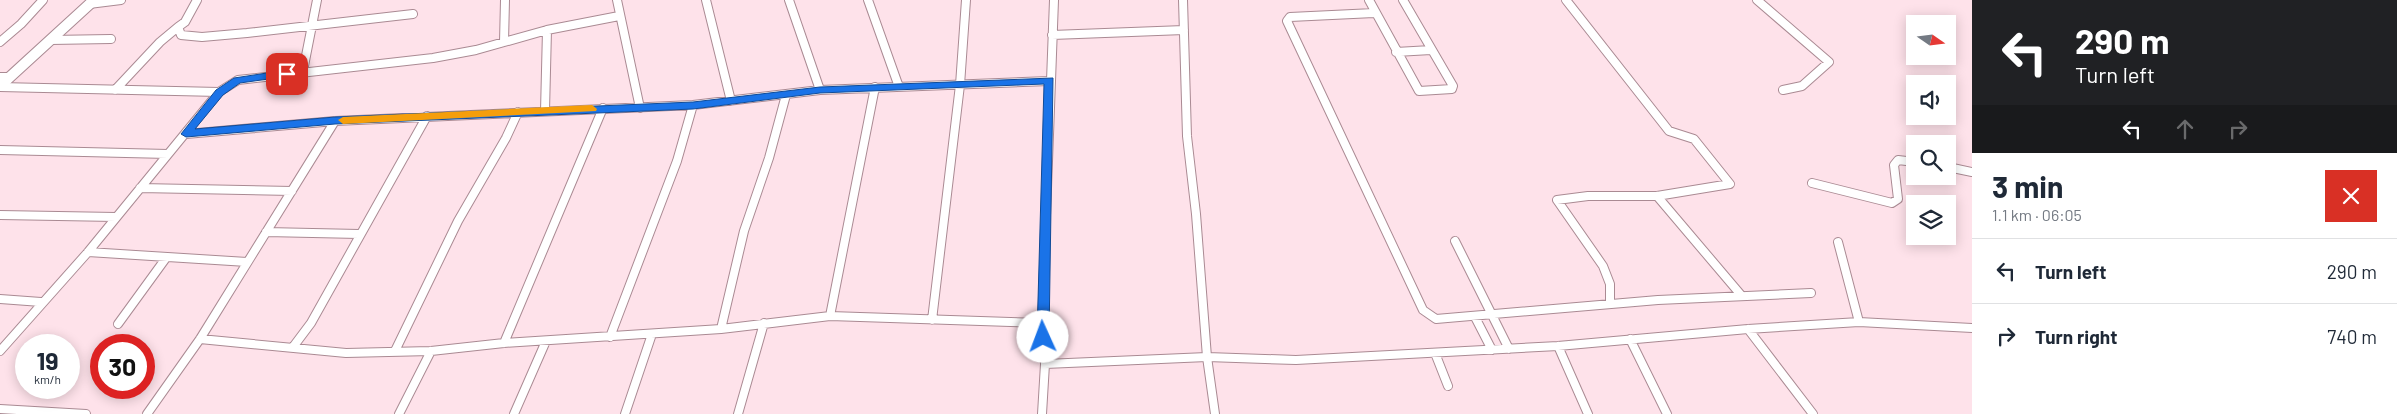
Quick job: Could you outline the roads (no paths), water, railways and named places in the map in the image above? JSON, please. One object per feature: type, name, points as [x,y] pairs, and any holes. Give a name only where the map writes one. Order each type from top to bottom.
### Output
[{"type":"street","points":[[0,42],[21,24],[43,0]]},
{"type":"street","points":[[0,86],[91,2],[121,0]]},
{"type":"street","points":[[115,90],[160,42],[185,22],[197,0]]},
{"type":"street","points":[[303,71],[317,0]]},
{"type":"street","points":[[504,42],[505,0]]},
{"type":"street","points":[[617,0],[640,108]]},
{"type":"street","points":[[706,0],[731,101]]},
{"type":"street","points":[[789,0],[820,90]]},
{"type":"street","points":[[868,0],[899,87]]},
{"type":"street","points":[[932,320],[960,85],[966,0]]},
{"type":"street","points":[[1042,414],[1045,364],[1042,324],[1049,81],[1054,0]]},
{"type":"street","points":[[1183,0],[1186,136],[1196,214],[1207,356],[1215,414]]},
{"type":"street","points":[[1369,0],[1374,13],[1419,91],[1452,89],[1453,86],[1430,50],[1426,37],[1403,0]]},
{"type":"street","points":[[1566,0],[1670,131],[1694,139],[1730,184],[1657,196],[1588,196],[1557,200],[1603,266],[1610,284],[1610,303]]},
{"type":"street","points":[[1757,0],[1829,62],[1802,86],[1783,90]]},
{"type":"street","points":[[1374,13],[1290,17],[1287,21],[1422,310],[1436,319],[1475,317],[1610,303],[1811,292]]},
{"type":"street","points":[[178,27],[181,35],[202,37],[412,14]]},
{"type":"street","points":[[0,351],[88,252],[219,92],[238,80],[303,71],[434,58],[547,30],[619,16]]},
{"type":"street","points":[[545,111],[547,30]]},
{"type":"street","points":[[1052,35],[1184,30]]},
{"type":"street","points":[[50,40],[111,39]]},
{"type":"street","points":[[1396,52],[1430,50]]},
{"type":"street","points":[[0,77],[10,77]]},
{"type":"street","points":[[186,134],[335,121],[693,105],[820,90],[1049,81]]},
{"type":"street","points":[[0,86],[219,92]]},
{"type":"street","points":[[830,316],[875,87]]},
{"type":"street","points":[[721,329],[744,231],[786,95]]},
{"type":"street","points":[[610,337],[677,161],[693,105]]},
{"type":"street","points":[[504,343],[603,108]]},
{"type":"street","points":[[395,351],[458,221],[506,138],[518,112]]},
{"type":"street","points":[[293,347],[311,323],[359,234],[427,116]]},
{"type":"street","points":[[147,414],[200,339],[335,121]]},
{"type":"street","points":[[0,150],[168,154]]},
{"type":"street","points":[[1812,183],[1892,203],[1898,199],[1894,165],[1898,160],[1906,161]]},
{"type":"street","points":[[1956,169],[1972,172]]},
{"type":"street","points":[[140,188],[292,191]]},
{"type":"street","points":[[1657,196],[1741,296]]},
{"type":"street","points":[[0,216],[116,217]]},
{"type":"street","points":[[266,232],[359,234]]},
{"type":"street","points":[[1455,241],[1509,349]]},
{"type":"street","points":[[1838,242],[1859,322]]},
{"type":"street","points":[[88,252],[247,262]]},
{"type":"street","points":[[118,324],[166,258]]},
{"type":"street","points":[[0,298],[42,302]]},
{"type":"street","points":[[200,339],[346,353],[431,351],[504,343],[546,342],[721,329],[830,316],[1042,324]]},
{"type":"street","points":[[1475,317],[1492,350]]},
{"type":"street","points":[[1045,364],[1207,356],[1296,360],[1435,353],[1558,346],[1748,329],[1859,322],[1972,328]]},
{"type":"street","points":[[738,414],[764,324]]},
{"type":"street","points":[[1748,329],[1813,414]]},
{"type":"street","points":[[625,414],[652,334]]},
{"type":"street","points":[[1630,339],[1667,414]]},
{"type":"street","points":[[514,414],[546,342]]},
{"type":"street","points":[[1558,346],[1588,414]]},
{"type":"street","points":[[399,414],[431,351]]},
{"type":"street","points":[[1435,353],[1448,386]]},
{"type":"street","points":[[0,409],[86,414]]}]
